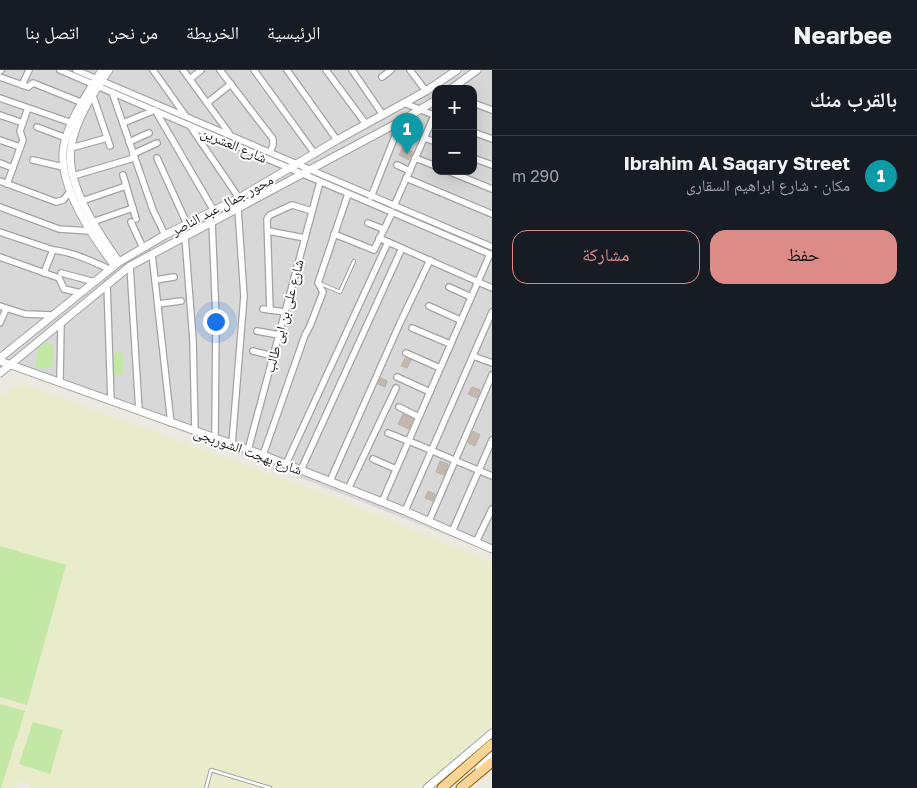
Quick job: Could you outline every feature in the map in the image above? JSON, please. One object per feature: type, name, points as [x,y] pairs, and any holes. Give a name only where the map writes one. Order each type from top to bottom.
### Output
[{"type":"main road","points":[[442,788],[492,744]]},
{"type":"main road","points":[[460,788],[490,765]]},
{"type":"street","points":[[22,85],[29,70]]},
{"type":"street","name":"شارع العشرين","points":[[60,70],[98,82],[230,134],[270,152],[293,166],[301,174],[491,254]]},
{"type":"street","name":"شارع العشرين","points":[[76,70],[112,92],[190,126],[308,170],[492,247]]},
{"type":"street","points":[[102,70],[93,96],[78,125],[70,148],[70,159],[73,176],[82,201],[114,266]]},
{"type":"street","points":[[109,70],[83,103],[66,138],[63,157],[71,191],[90,231],[114,266]]},
{"type":"street","points":[[153,70],[186,116]]},
{"type":"street","points":[[183,70],[230,134]]},
{"type":"street","points":[[190,79],[201,70]]},
{"type":"street","points":[[220,70],[273,139],[270,152]]},
{"type":"street","points":[[254,70],[314,154]]},
{"type":"street","points":[[287,70],[337,140]]},
{"type":"street","points":[[326,70],[366,124]]},
{"type":"street","points":[[352,70],[383,115]]},
{"type":"street","points":[[382,77],[391,70]]},
{"type":"street","points":[[410,70],[426,91]]},
{"type":"street","name":"محور جمال عبد الناصر","points":[[439,85],[457,70]]},
{"type":"street","points":[[456,85],[477,70]]},
{"type":"street","points":[[0,77],[29,88],[32,82],[83,103]]},
{"type":"street","points":[[207,103],[231,84]]},
{"type":"street","name":"محور جمال عبد الناصر","points":[[0,360],[114,266],[166,235],[239,198],[337,140],[432,89]]},
{"type":"street","points":[[112,92],[153,210],[166,235]]},
{"type":"street","points":[[93,96],[110,146]]},
{"type":"street","points":[[0,98],[72,124]]},
{"type":"street","name":"محور جمال عبد الناصر","points":[[0,373],[130,266],[401,121],[432,102]]},
{"type":"street","points":[[404,103],[432,115]]},
{"type":"street","points":[[477,104],[492,110]]},
{"type":"street","points":[[7,184],[23,140],[20,131],[28,108]]},
{"type":"street","points":[[123,123],[155,110],[214,210]]},
{"type":"street","points":[[0,115],[23,123]]},
{"type":"street","points":[[371,196],[401,121]]},
{"type":"street","points":[[394,206],[432,122]]},
{"type":"street","points":[[190,126],[239,198]]},
{"type":"street","points":[[37,127],[66,138]]},
{"type":"street","points":[[129,142],[149,133]]},
{"type":"street","points":[[477,133],[492,139]]},
{"type":"street","points":[[70,148],[107,138]]},
{"type":"street","points":[[424,138],[432,141]]},
{"type":"street","points":[[0,140],[20,147]]},
{"type":"street","points":[[73,176],[133,156],[157,144]]},
{"type":"street","points":[[157,158],[187,224]]},
{"type":"street","points":[[415,158],[432,164]]},
{"type":"street","points":[[477,159],[492,165]]},
{"type":"street","points":[[33,160],[64,167]]},
{"type":"street","points":[[0,163],[13,168]]},
{"type":"street","points":[[397,166],[410,171]]},
{"type":"street","points":[[123,175],[143,248]]},
{"type":"street","points":[[458,175],[492,189]]},
{"type":"street","points":[[406,178],[492,214]]},
{"type":"street","points":[[0,181],[56,202],[63,200],[71,191]]},
{"type":"street","name":"شارع على بن ابى طالب","points":[[248,450],[320,182]]},
{"type":"street","points":[[82,201],[126,186]]},
{"type":"street","points":[[263,455],[305,335],[323,292],[318,283],[348,194]]},
{"type":"street","points":[[270,310],[267,218],[292,205],[312,211]]},
{"type":"street","points":[[0,207],[59,229],[90,231]]},
{"type":"street","points":[[92,222],[133,208]]},
{"type":"street","points":[[232,444],[244,296],[238,208]]},
{"type":"street","points":[[334,234],[374,250],[392,212]]},
{"type":"street","points":[[212,222],[216,318],[215,438]]},
{"type":"street","points":[[368,223],[383,230]]},
{"type":"street","points":[[268,231],[305,238]]},
{"type":"street","points":[[0,232],[53,250],[114,266]]},
{"type":"street","points":[[185,237],[192,340],[195,431]]},
{"type":"street","points":[[379,238],[492,288]]},
{"type":"street","points":[[286,464],[388,242]]},
{"type":"street","points":[[300,470],[402,248]]},
{"type":"street","points":[[44,273],[53,250]]},
{"type":"street","points":[[152,254],[171,423]]},
{"type":"street","points":[[382,502],[460,320],[491,254]]},
{"type":"street","points":[[0,257],[61,279],[64,289],[81,293]]},
{"type":"street","points":[[330,481],[392,339],[430,260]]},
{"type":"street","points":[[130,266],[139,411]]},
{"type":"street","points":[[61,273],[95,282]]},
{"type":"street","points":[[155,280],[174,277]]},
{"type":"street","points":[[107,284],[111,401]]},
{"type":"street","points":[[448,287],[471,297]]},
{"type":"street","points":[[158,304],[181,301]]},
{"type":"street","points":[[429,306],[460,320]]},
{"type":"street","points":[[0,324],[3,307],[25,314],[53,315]]},
{"type":"street","points":[[263,309],[285,312]]},
{"type":"street","points":[[405,511],[492,312]]},
{"type":"street","points":[[60,382],[61,322]]},
{"type":"street","points":[[412,328],[450,344]]},
{"type":"street","points":[[257,330],[279,335]]},
{"type":"street","points":[[253,351],[273,356]]},
{"type":"street","points":[[406,353],[440,368]]},
{"type":"street","points":[[472,356],[492,364]]},
{"type":"street","name":"شارع بهجت الشوربجى","points":[[0,360],[263,455],[405,511],[492,549]]},
{"type":"street","points":[[429,521],[492,374]]},
{"type":"street","points":[[397,376],[430,392]]},
{"type":"street","points":[[348,489],[396,388]]},
{"type":"street","points":[[399,407],[420,417]]},
{"type":"street","points":[[388,433],[492,476]]},
{"type":"street","points":[[452,532],[492,440]]},
{"type":"street","points":[[373,459],[396,469]]},
{"type":"street","points":[[476,542],[492,508]]},
{"type":"street","points":[[427,788],[492,733]]},
{"type":"street","points":[[460,788],[492,756]]},
{"type":"lane","points":[[318,283],[339,292],[354,261]]},
{"type":"lane","points":[[206,788],[211,770],[270,788]]},
{"type":"shaded area","points":[[0,70],[492,70],[492,553],[14,365],[0,373]]},
{"type":"green space","points":[[45,342],[54,345],[52,368],[35,368],[38,349]]},
{"type":"green space","points":[[118,352],[123,354],[123,374],[113,375],[109,353]]},
{"type":"green space","points":[[22,384],[335,498],[492,563],[492,726],[421,788],[30,788],[30,784],[18,781],[16,788],[0,788],[0,397]]},
{"type":"green space","points":[[0,546],[66,565],[27,705],[0,697]]},
{"type":"green space","points":[[0,704],[25,711],[1,788],[0,788]]},
{"type":"green space","points":[[33,722],[63,730],[50,774],[19,764]]},
{"type":"building","points":[[403,147],[413,152],[409,160],[399,155]]},
{"type":"building","points":[[405,358],[411,360],[407,368],[401,366]]},
{"type":"building","points":[[381,378],[387,381],[385,387],[378,384]]},
{"type":"building","points":[[472,387],[480,390],[477,398],[468,394]]},
{"type":"building","points":[[403,414],[413,419],[409,429],[398,424]]},
{"type":"building","points":[[473,431],[480,435],[475,446],[468,443]]},
{"type":"building","points":[[440,461],[448,464],[444,475],[436,472]]},
{"type":"building","points":[[428,491],[435,494],[433,501],[425,498]]},
{"type":"place","name":"Ibrahim Al Saqary Street","points":[[407,154]]}]
